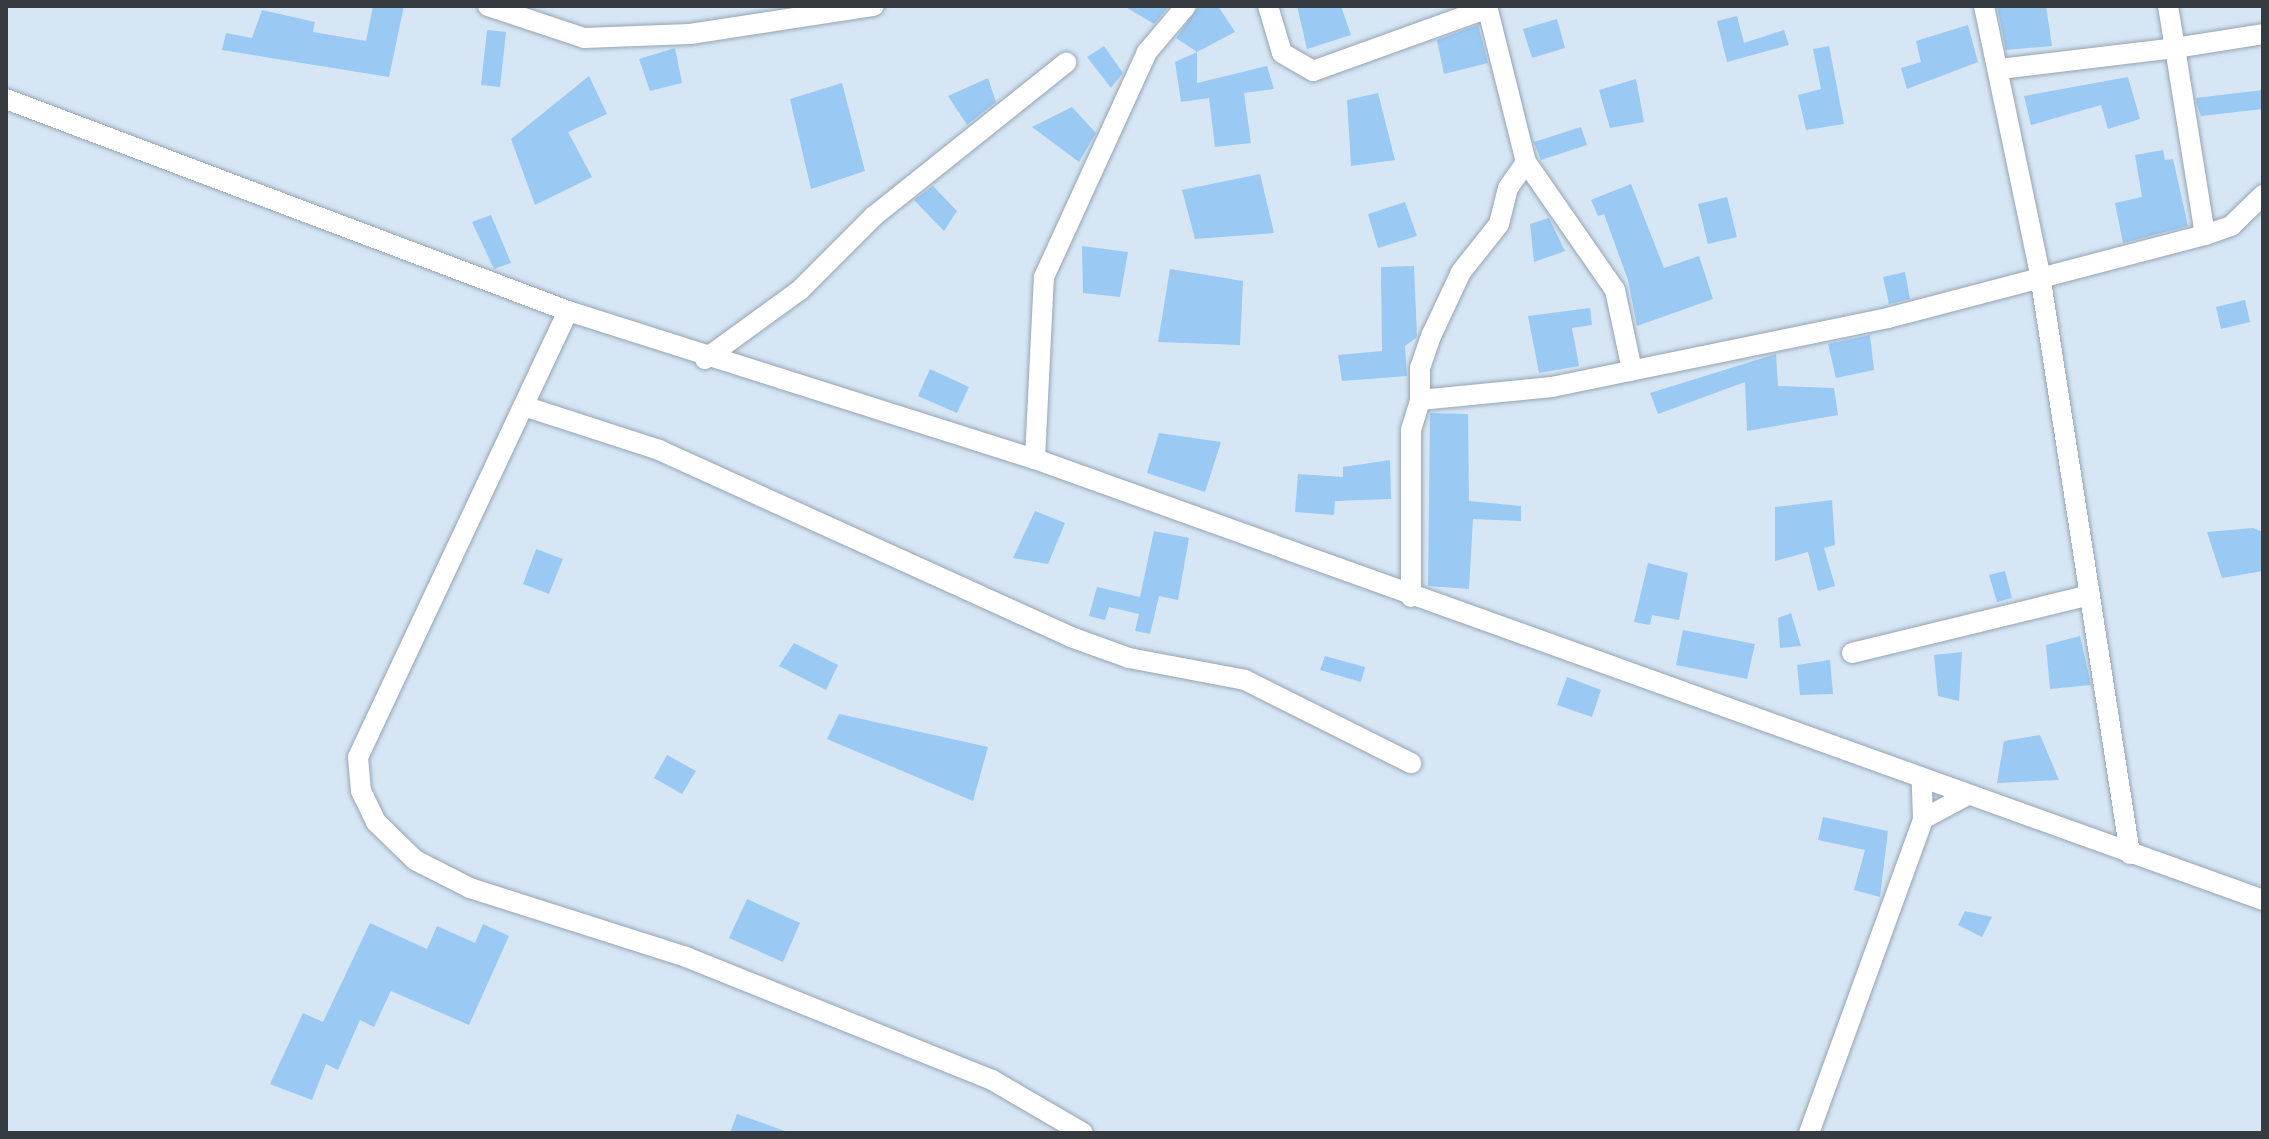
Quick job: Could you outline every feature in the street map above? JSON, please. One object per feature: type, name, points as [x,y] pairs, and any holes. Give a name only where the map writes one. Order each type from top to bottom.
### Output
[{"type":"street","points":[[488,6],[584,38],[690,34],[874,6]]},
{"type":"street","points":[[1035,459],[1044,277],[1147,52],[1186,6]]},
{"type":"street","points":[[1268,6],[1282,53],[1313,71],[1488,7],[1526,162],[1615,290],[1632,370]]},
{"type":"street","points":[[1984,6],[2000,69],[2040,275],[2130,854]]},
{"type":"street","points":[[2168,6],[2205,235]]},
{"type":"street","points":[[2000,69],[2263,34]]},
{"type":"street","points":[[705,359],[800,290],[874,216],[1066,63]]},
{"type":"street","points":[[6,99],[568,311],[705,359],[1035,459],[1964,797],[2263,900]]},
{"type":"street","points":[[1411,597],[1411,430],[1420,400],[1420,368],[1461,272],[1499,224],[1508,188],[1526,162]]},
{"type":"street","points":[[1420,400],[1632,370],[1888,318],[2040,275],[2205,235],[2231,226],[2263,195]]},
{"type":"street","points":[[568,311],[527,407],[358,757],[361,791],[376,822],[415,860],[470,888],[686,957],[992,1080],[1083,1133]]},
{"type":"street","points":[[527,407],[659,450],[1071,637],[1129,658],[1245,680],[1411,763]]},
{"type":"street","points":[[1852,653],[2090,595]]},
{"type":"street","points":[[1809,1133],[1923,819],[1922,781]]},
{"type":"street","points":[[1923,819],[1964,797]]},
{"type":"building","points":[[373,6],[404,6],[389,77],[222,50],[226,33],[252,38],[262,10],[315,22],[313,32],[366,41]]},
{"type":"building","points":[[1124,6],[1169,6],[1154,24]]},
{"type":"building","points":[[1199,6],[1218,6],[1235,32],[1197,52],[1176,38]]},
{"type":"building","points":[[1297,6],[1341,6],[1351,35],[1307,49]]},
{"type":"building","points":[[1997,6],[2046,6],[2052,46],[2006,50]]},
{"type":"building","points":[[1737,16],[1744,43],[1784,30],[1789,45],[1727,62],[1717,21]]},
{"type":"building","points":[[1557,19],[1565,48],[1532,58],[1523,29]]},
{"type":"building","points":[[1478,25],[1488,63],[1444,74],[1437,40]]},
{"type":"building","points":[[1968,25],[1978,62],[1907,89],[1901,68],[1921,62],[1916,41]]},
{"type":"building","points":[[487,30],[506,32],[500,87],[481,85]]},
{"type":"building","points":[[1104,46],[1123,73],[1111,88],[1087,57]]},
{"type":"building","points":[[1829,46],[1844,124],[1806,130],[1798,95],[1821,89],[1813,49]]},
{"type":"building","points":[[675,48],[682,83],[650,91],[639,59]]},
{"type":"building","points":[[1197,52],[1197,83],[1267,66],[1274,89],[1244,93],[1251,143],[1215,147],[1209,98],[1181,102],[1175,62]]},
{"type":"building","points":[[589,76],[607,114],[568,132],[592,177],[535,205],[511,139]]},
{"type":"building","points":[[2128,77],[2140,119],[2108,129],[2101,105],[2031,125],[2024,96]]},
{"type":"building","points":[[988,78],[996,102],[967,125],[948,96]]},
{"type":"building","points":[[1636,79],[1644,122],[1610,128],[1599,90]]},
{"type":"building","points":[[842,83],[865,171],[811,189],[790,99]]},
{"type":"building","points":[[2263,90],[2263,109],[2201,116],[2197,105],[2196,98]]},
{"type":"building","points":[[1378,93],[1395,160],[1351,166],[1347,100]]},
{"type":"building","points":[[1072,107],[1096,133],[1079,162],[1032,127]]},
{"type":"building","points":[[1581,127],[1587,145],[1541,160],[1534,142]]},
{"type":"building","points":[[2163,150],[2165,160],[2173,159],[2188,226],[2123,243],[2115,203],[2142,197],[2135,155]]},
{"type":"building","points":[[1260,174],[1274,233],[1195,239],[1182,190]]},
{"type":"building","points":[[1631,184],[1664,268],[1699,256],[1713,299],[1637,326],[1628,280],[1604,214],[1598,216],[1591,200]]},
{"type":"building","points":[[933,186],[957,211],[944,231],[914,200]]},
{"type":"building","points":[[1727,197],[1737,237],[1708,244],[1698,204]]},
{"type":"building","points":[[1405,202],[1417,236],[1378,248],[1368,214]]},
{"type":"building","points":[[491,215],[511,263],[494,269],[472,222]]},
{"type":"building","points":[[1549,218],[1565,251],[1534,262],[1530,224]]},
{"type":"building","points":[[1082,246],[1128,252],[1120,297],[1083,293]]},
{"type":"building","points":[[1414,266],[1417,337],[1405,346],[1407,376],[1342,381],[1338,355],[1382,351],[1381,267]]},
{"type":"building","points":[[1170,269],[1243,281],[1240,345],[1158,342]]},
{"type":"building","points":[[1905,272],[1910,299],[1889,304],[1883,277]]},
{"type":"building","points":[[2245,300],[2250,322],[2221,329],[2216,307]]},
{"type":"building","points":[[1590,308],[1592,325],[1572,328],[1579,366],[1539,373],[1528,316]]},
{"type":"building","points":[[1870,335],[1874,370],[1836,378],[1828,344]]},
{"type":"building","points":[[1776,354],[1778,386],[1834,388],[1838,415],[1747,431],[1745,382],[1658,414],[1650,393]]},
{"type":"building","points":[[930,369],[969,387],[957,413],[918,396]]},
{"type":"building","points":[[1430,413],[1468,414],[1469,501],[1521,506],[1521,521],[1473,519],[1469,589],[1428,586]]},
{"type":"building","points":[[1159,433],[1221,442],[1205,492],[1147,473]]},
{"type":"building","points":[[1390,460],[1391,499],[1335,501],[1334,515],[1295,512],[1298,474],[1343,477],[1343,467]]},
{"type":"building","points":[[1832,500],[1835,545],[1824,548],[1835,586],[1818,591],[1808,552],[1775,561],[1775,507]]},
{"type":"building","points":[[1035,511],[1065,523],[1048,564],[1013,558]]},
{"type":"building","points":[[2253,528],[2263,532],[2263,571],[2222,578],[2207,532]]},
{"type":"building","points":[[1154,531],[1189,538],[1178,600],[1159,596],[1150,634],[1135,631],[1139,614],[1109,607],[1105,620],[1089,616],[1097,587],[1140,597]]},
{"type":"building","points":[[536,549],[563,559],[549,594],[523,584]]},
{"type":"building","points":[[1648,563],[1688,573],[1679,620],[1652,615],[1650,625],[1634,622]]},
{"type":"building","points":[[2005,571],[2012,598],[1997,602],[1989,575]]},
{"type":"building","points":[[1791,613],[1801,646],[1780,648],[1778,618]]},
{"type":"building","points":[[1683,630],[1755,644],[1747,679],[1676,665]]},
{"type":"building","points":[[2080,636],[2091,685],[2050,689],[2046,645]]},
{"type":"building","points":[[794,643],[838,665],[826,690],[779,666]]},
{"type":"building","points":[[1962,652],[1959,701],[1938,696],[1934,655]]},
{"type":"building","points":[[1325,656],[1365,667],[1361,682],[1320,670]]},
{"type":"building","points":[[1830,660],[1833,694],[1800,695],[1797,665]]},
{"type":"building","points":[[1567,677],[1601,690],[1592,717],[1557,705]]},
{"type":"building","points":[[839,714],[988,747],[973,801],[827,739]]},
{"type":"building","points":[[2040,735],[2059,780],[1997,783],[2004,741]]},
{"type":"building","points":[[667,755],[696,771],[682,794],[654,778]]},
{"type":"building","points":[[1823,817],[1888,831],[1880,897],[1854,890],[1865,850],[1818,840]]},
{"type":"building","points":[[747,899],[800,923],[783,962],[729,938]]},
{"type":"building","points":[[1965,911],[1992,917],[1982,937],[1958,925]]},
{"type":"building","points":[[370,923],[427,949],[437,926],[475,943],[483,924],[509,936],[469,1025],[391,991],[374,1027],[360,1020],[338,1070],[326,1064],[312,1100],[270,1084],[303,1013],[323,1022]]},
{"type":"building","points":[[737,1114],[785,1131],[785,1133],[730,1133]]}]
